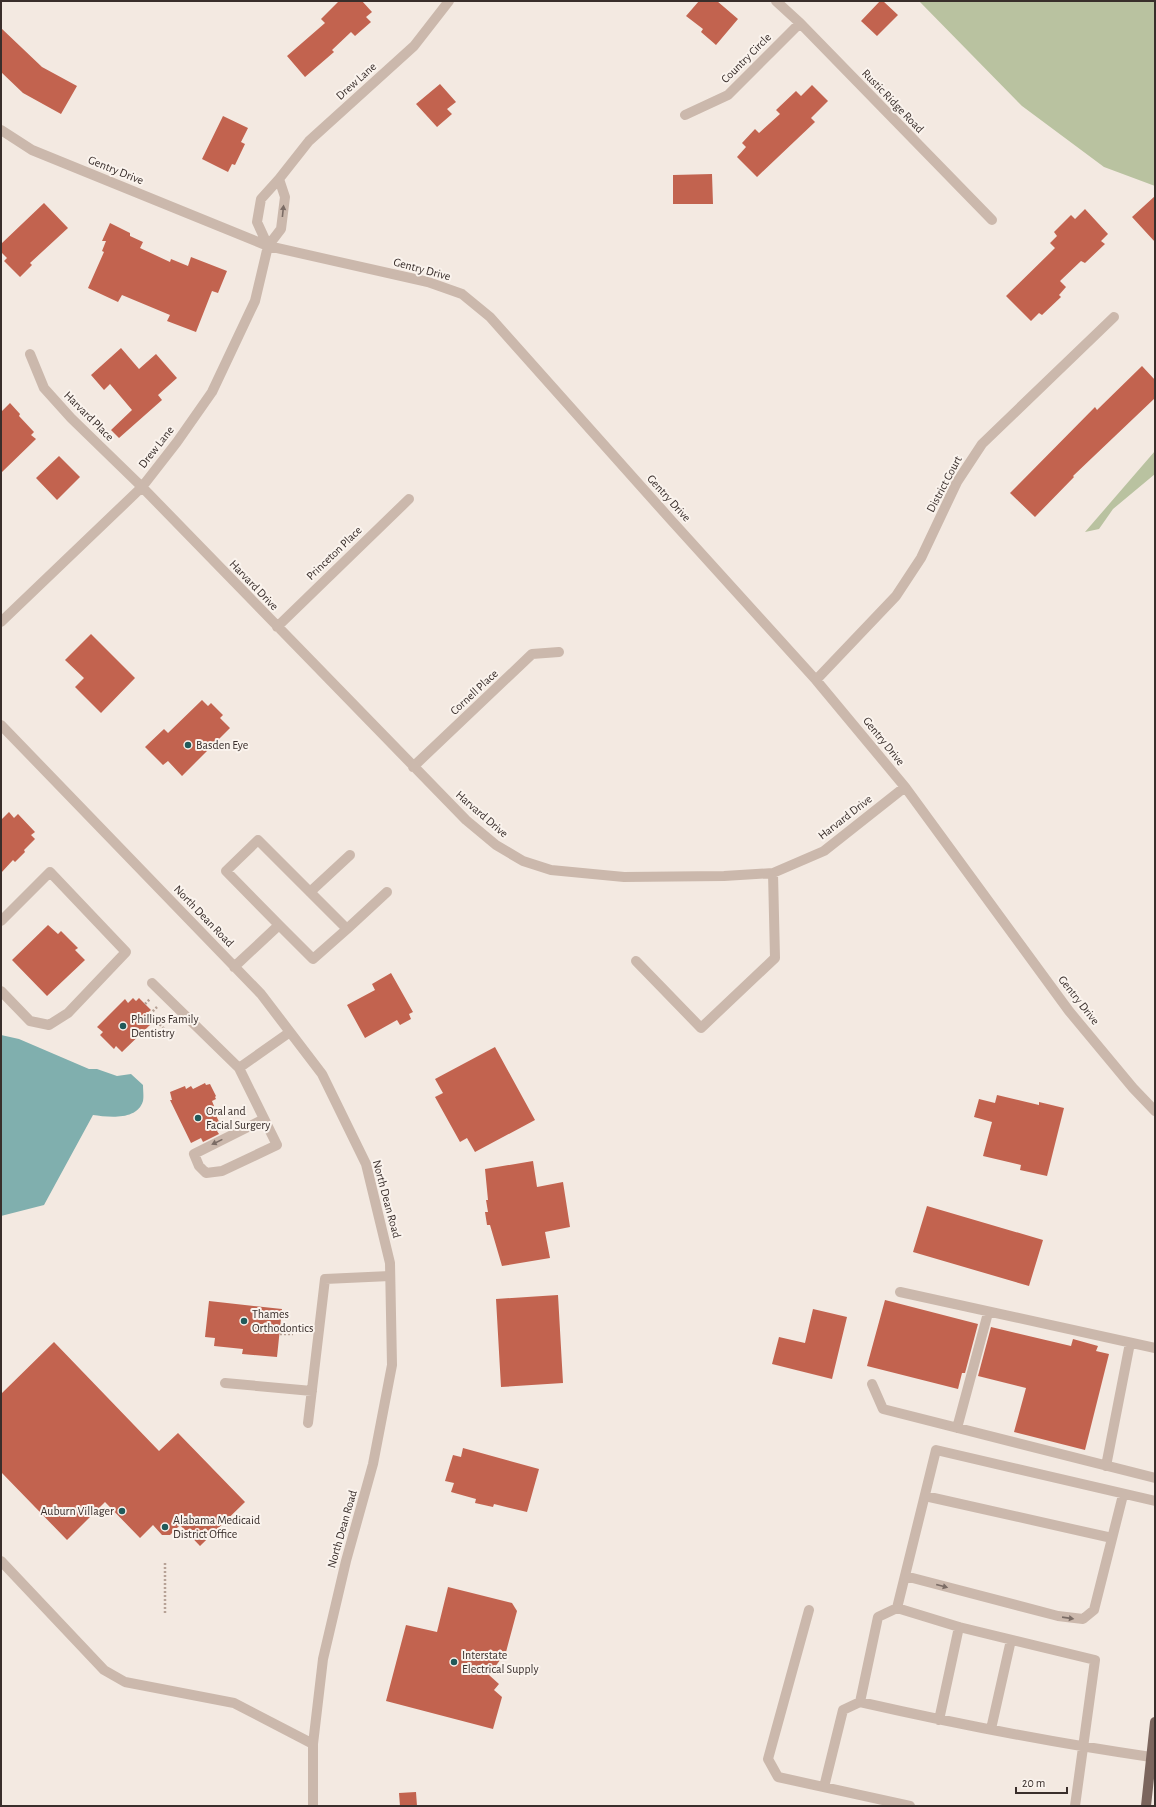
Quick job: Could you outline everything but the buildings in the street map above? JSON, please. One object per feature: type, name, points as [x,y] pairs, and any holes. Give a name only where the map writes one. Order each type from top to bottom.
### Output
[{"type":"main road","points":[[1146,1806],[1155,1722]]},
{"type":"street","name":"Drew Lane","points":[[268,246],[258,222],[261,199],[309,141],[414,46],[450,1]]},
{"type":"street","name":"Rustic Ridge Road","points":[[776,1],[992,220]]},
{"type":"street","name":"Country Circle","points":[[685,115],[728,95],[800,24]]},
{"type":"street","name":"Gentry Drive","points":[[1,130],[32,150],[268,246],[428,282],[462,294],[490,317],[816,680],[904,787],[1069,1011],[1133,1088],[1155,1111]]},
{"type":"street","name":"Drew Lane","points":[[1,622],[142,486],[177,442],[212,392],[255,301],[268,246],[281,230],[285,197],[279,179]]},
{"type":"street","name":"District Court","points":[[816,680],[896,596],[921,558],[957,482],[982,444],[1114,317]]},
{"type":"street","name":"Harvard Place","points":[[30,354],[44,388],[71,418],[142,486]]},
{"type":"street","name":"Harvard Drive","points":[[142,486],[277,627],[466,820],[496,845],[523,861],[551,870],[624,877],[724,876],[773,873],[824,851],[904,787]]},
{"type":"street","name":"Princeton Place","points":[[277,627],[409,498]]},
{"type":"street","name":"Cornell Place","points":[[413,767],[532,654],[559,652]]},
{"type":"street","name":"North Dean Road","points":[[1,725],[261,994],[322,1074],[366,1164],[390,1263],[392,1365],[373,1464],[346,1561],[323,1658],[313,1744],[313,1806]]},
{"type":"street","points":[[347,929],[258,840],[226,871],[313,959],[347,929],[387,892]]},
{"type":"street","points":[[310,892],[350,855]]},
{"type":"street","points":[[1,921],[50,872],[126,952],[68,1013],[49,1025],[30,1020],[1,991]]},
{"type":"street","points":[[636,961],[701,1028],[775,958],[773,873]]},
{"type":"street","points":[[234,967],[278,925]]},
{"type":"street","points":[[152,983],[240,1068],[277,1145],[222,1171],[206,1174],[199,1166],[194,1154],[264,1119]]},
{"type":"street","points":[[240,1068],[290,1032]]},
{"type":"street","points":[[308,1424],[325,1279],[390,1276]]},
{"type":"street","points":[[900,1292],[1155,1348]]},
{"type":"street","points":[[957,1428],[988,1312]]},
{"type":"street","points":[[1106,1466],[1130,1343]]},
{"type":"street","points":[[225,1383],[312,1391]]},
{"type":"street","points":[[872,1384],[882,1409],[1155,1478]]},
{"type":"street","points":[[897,1608],[936,1450],[1123,1495],[1155,1501]]},
{"type":"street","points":[[905,1576],[1058,1616],[1083,1619],[1094,1610],[1123,1495]]},
{"type":"street","points":[[924,1496],[1112,1538]]},
{"type":"street","points":[[1,1561],[104,1670],[125,1682],[234,1703],[313,1744]]},
{"type":"street","points":[[860,1702],[878,1616],[897,1608],[959,1627],[1095,1660],[1075,1806]]},
{"type":"street","points":[[809,1610],[768,1759],[778,1777],[910,1806]]},
{"type":"street","points":[[939,1720],[959,1627]]},
{"type":"street","points":[[991,1729],[1011,1640]]},
{"type":"street","points":[[824,1787],[843,1710],[860,1702],[939,1720],[1083,1747],[1151,1757]]},
{"type":"path","points":[[146,992],[159,1006],[150,1014],[171,1036]]},
{"type":"path","points":[[145,1004],[151,998]]},
{"type":"path","points":[[280,1334],[293,1334]]},
{"type":"path","points":[[165,1562],[165,1614]]},
{"type":"green space","points":[[919,1],[1155,1],[1155,186],[1104,167],[1022,106]]},
{"type":"green space","points":[[1155,451],[1155,474],[1113,509],[1099,529],[1085,532]]},
{"type":"water","points":[[1,1035],[19,1039],[89,1069],[97,1069],[117,1076],[131,1074],[143,1085],[143,1101],[135,1112],[128,1115],[114,1117],[93,1115],[44,1205],[1,1216]]},
{"type":"place","name":"Basden Eye","points":[[188,745]]},
{"type":"place","name":"Phillips Family Dentistry","points":[[123,1026]]},
{"type":"place","name":"Oral and Facial Surgery","points":[[198,1118]]},
{"type":"place","name":"Thames Orthodontics","points":[[244,1321]]},
{"type":"place","name":"Auburn Villager","points":[[122,1511]]},
{"type":"place","name":"Alabama Medicaid District Office","points":[[165,1527]]},
{"type":"place","name":"Interstate Electrical Supply","points":[[454,1662]]}]
